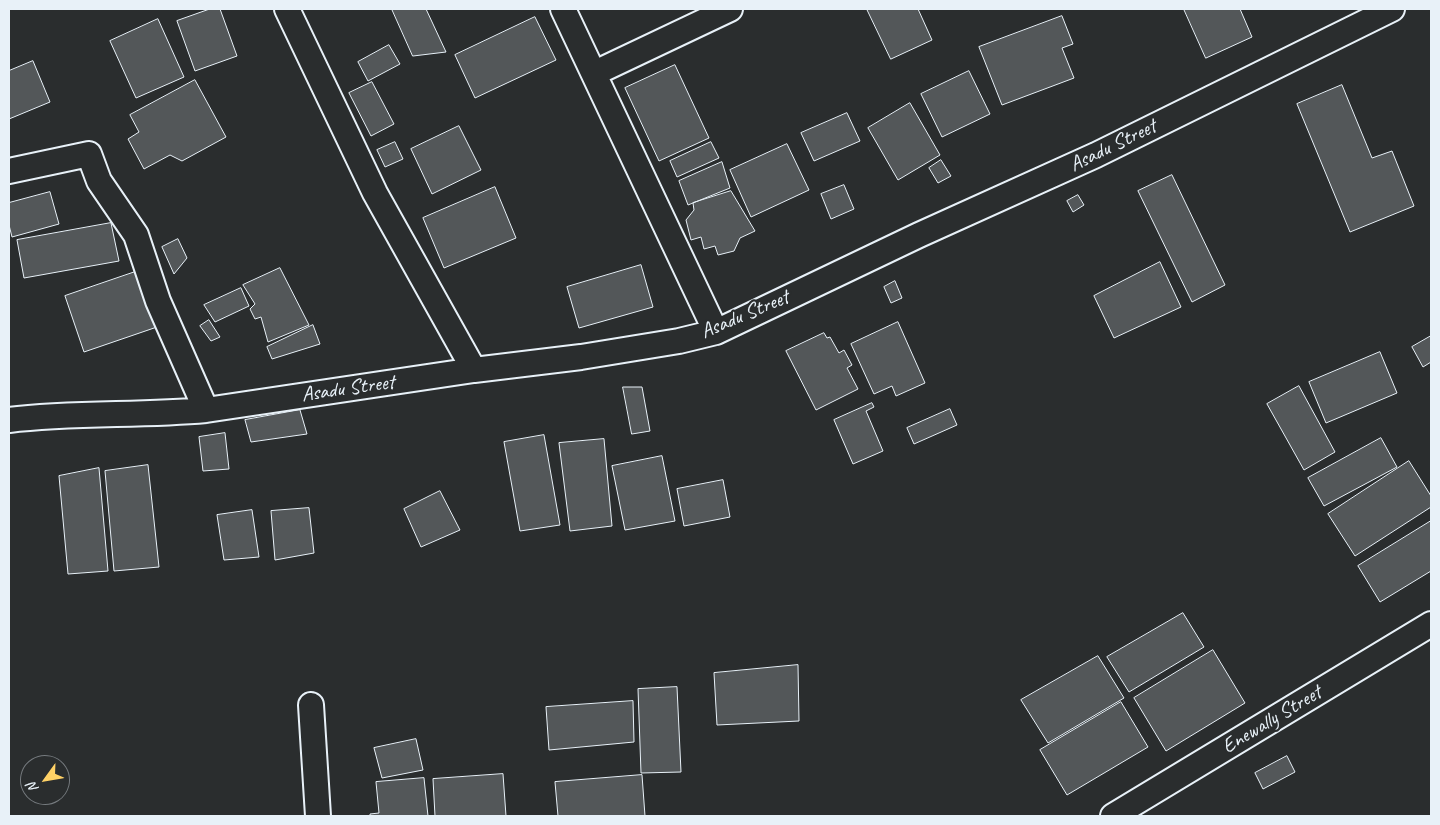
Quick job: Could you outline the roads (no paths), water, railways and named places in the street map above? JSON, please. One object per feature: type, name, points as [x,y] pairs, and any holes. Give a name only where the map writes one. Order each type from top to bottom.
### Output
[{"type":"street","points":[[287,9],[375,193],[474,370]]},
{"type":"street","points":[[563,9],[595,73],[716,332]]},
{"type":"street","points":[[595,73],[730,9]]},
{"type":"street","name":"Asadu Street","points":[[9,420],[63,415],[172,413],[206,410],[474,370],[591,356],[679,341],[716,332],[918,235],[1096,155],[1392,9]]},
{"type":"street","points":[[9,171],[89,154],[99,180],[136,235],[158,301],[206,410]]},
{"type":"street","name":"Enewally Street","points":[[1113,816],[1431,624]]},
{"type":"street","points":[[311,705],[318,816]]}]
